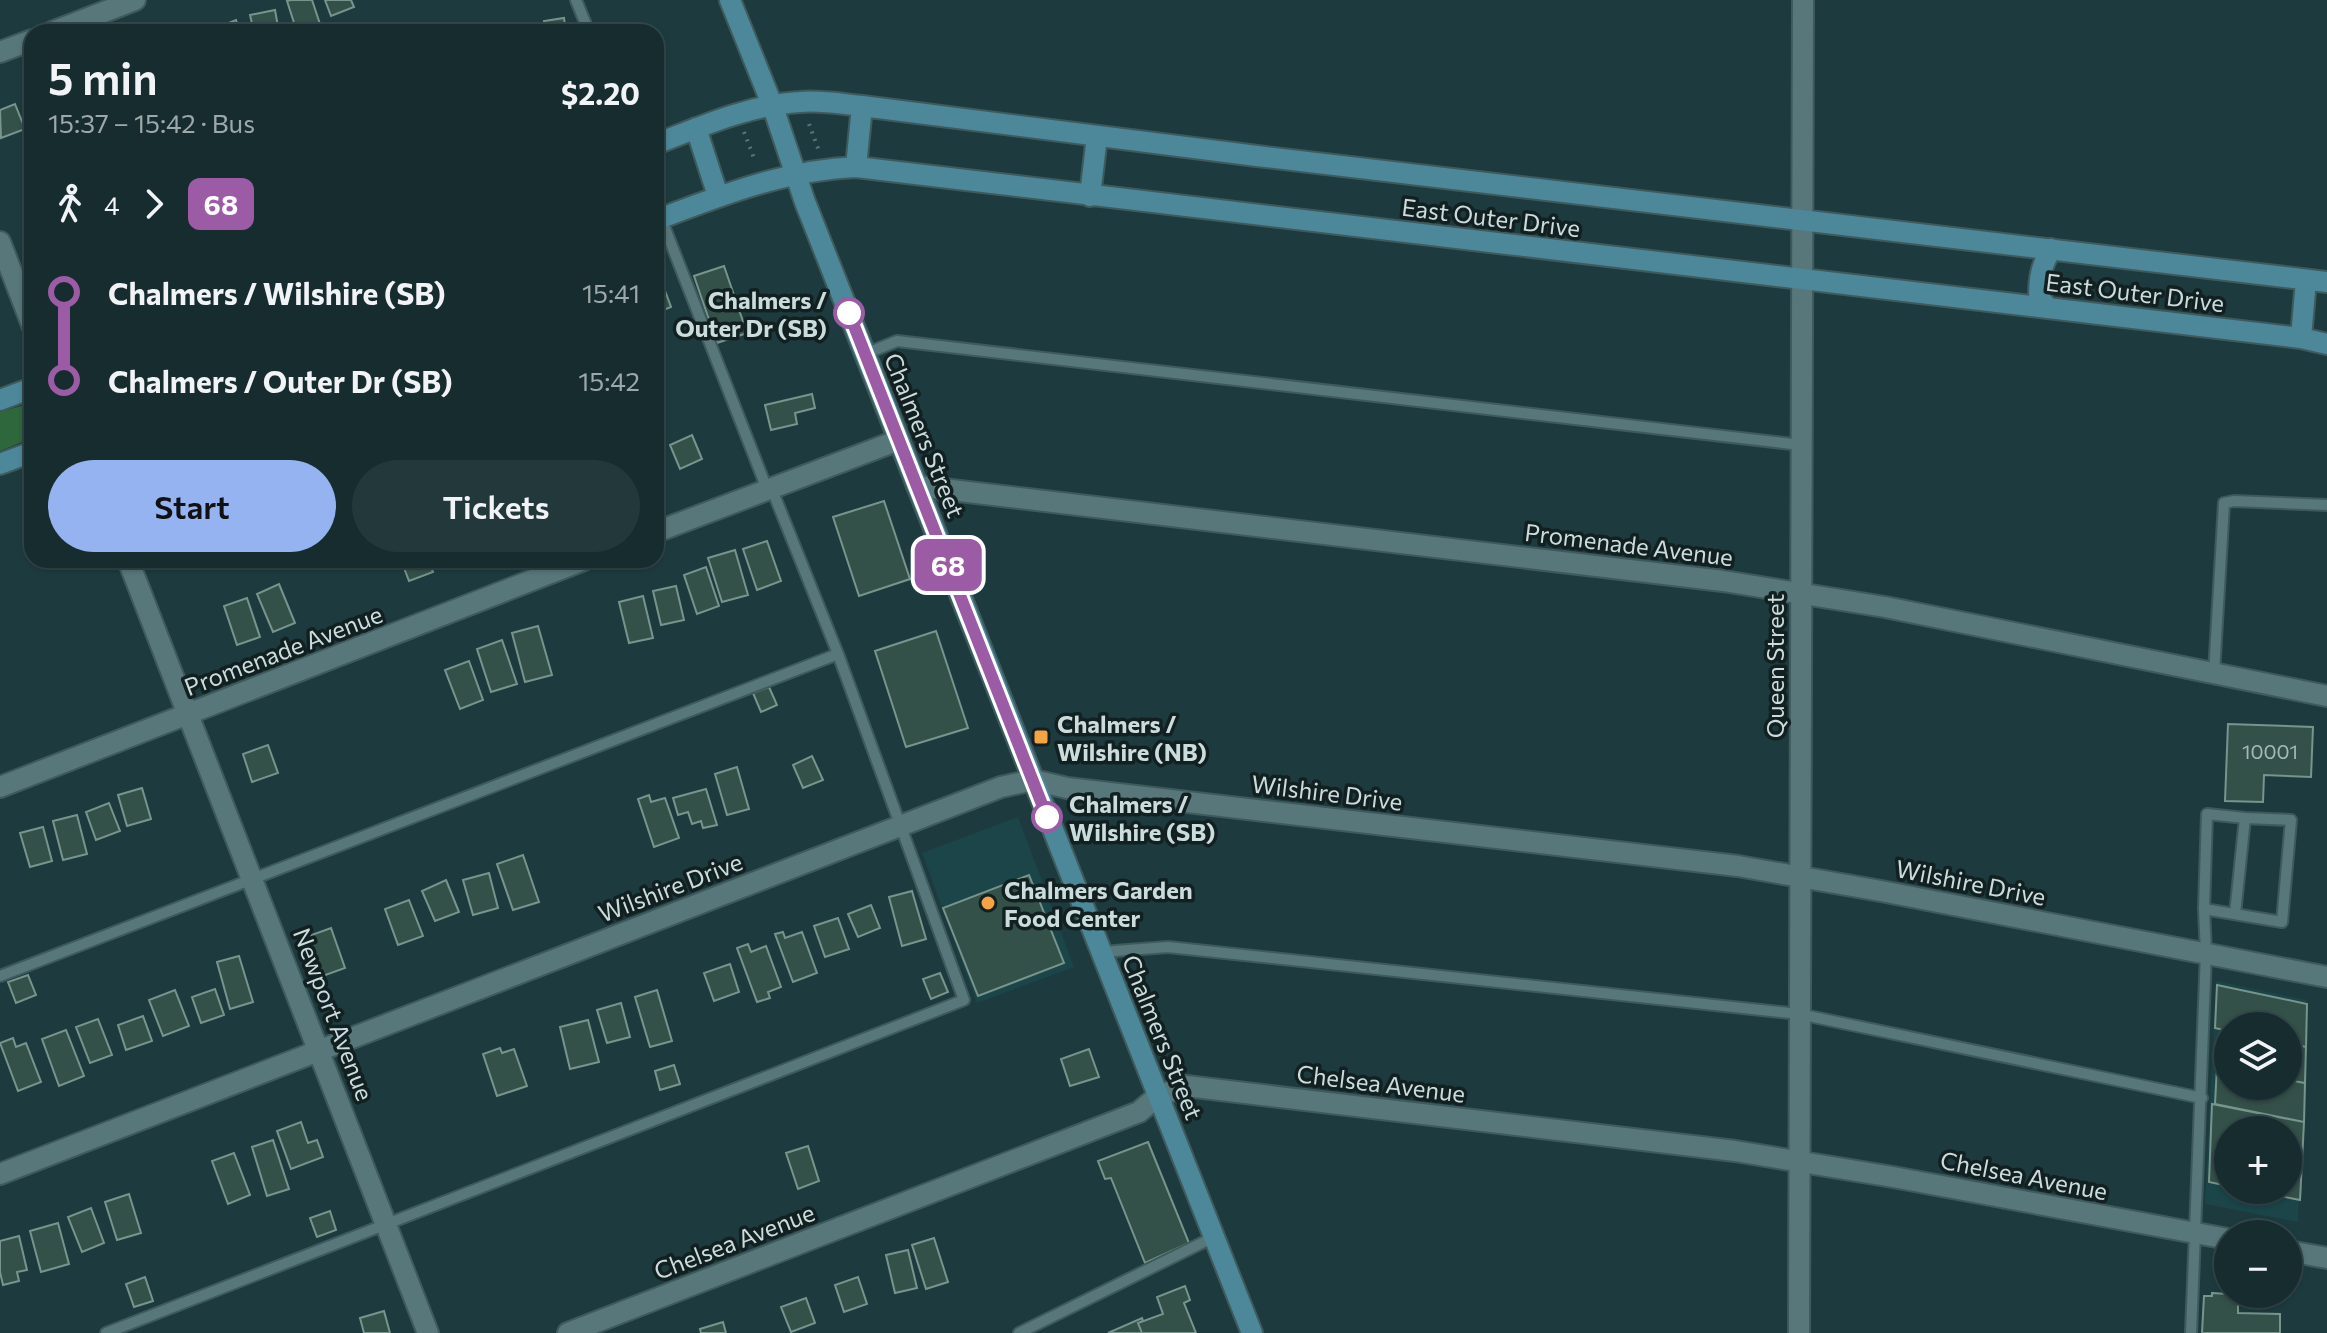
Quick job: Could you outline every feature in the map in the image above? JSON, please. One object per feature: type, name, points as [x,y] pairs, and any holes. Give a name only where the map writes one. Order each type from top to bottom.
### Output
[{"type":"street","points":[[73,24],[135,0]]},
{"type":"street","name":"Chalmers Street","points":[[730,0],[865,354],[1252,1333]]},
{"type":"street","name":"Queen Street","points":[[1799,1333],[1803,0]]},
{"type":"street","points":[[0,52],[24,43]]},
{"type":"street","name":"East Outer Drive","points":[[664,141],[733,114],[799,102],[862,106],[2317,281]]},
{"type":"street","points":[[856,167],[862,106]]},
{"type":"street","points":[[696,128],[718,196]]},
{"type":"street","points":[[1090,196],[1097,136]]},
{"type":"street","name":"East Outer Drive","points":[[664,217],[718,196],[795,173],[856,167],[2301,338],[2327,344]]},
{"type":"street","points":[[0,242],[24,304]]},
{"type":"street","points":[[2048,308],[2039,297],[2039,280],[2040,270],[2051,249]]},
{"type":"street","points":[[2301,338],[2317,281]]},
{"type":"street","points":[[0,400],[24,391]]},
{"type":"street","points":[[664,529],[899,440]]},
{"type":"street","points":[[0,464],[24,455]]},
{"type":"street","name":"Promenade Avenue","points":[[917,486],[1723,581],[1885,607],[2327,696]]},
{"type":"street","name":"Newport Avenue","points":[[131,568],[428,1333]]},
{"type":"street","name":"Promenade Avenue","points":[[0,787],[564,568]]},
{"type":"street","name":"Wilshire Drive","points":[[0,1174],[1001,787],[1033,780],[1062,788],[1738,866],[2327,977]]},
{"type":"street","name":"Chelsea Avenue","points":[[568,1333],[1139,1112],[1158,1096],[1186,1086],[1735,1151],[2214,1236]]},
{"type":"street","points":[[2302,1254],[2327,1258]]},
{"type":"lane","points":[[576,0],[586,24]]},
{"type":"lane","points":[[106,1333],[964,1000],[838,654],[664,234]]},
{"type":"lane","points":[[865,354],[897,341],[1801,445]]},
{"type":"lane","points":[[2214,674],[2224,503],[2327,505]]},
{"type":"lane","points":[[0,976],[838,654]]},
{"type":"lane","points":[[2191,1333],[2202,1098],[2206,953],[2204,909],[2207,814],[2291,820],[2282,922],[2204,909]]},
{"type":"lane","points":[[2235,914],[2245,818]]},
{"type":"lane","points":[[1101,952],[1168,947],[1799,1014],[2202,1098]]},
{"type":"lane","points":[[1019,1333],[1214,1237]]},
{"type":"path","points":[[809,124],[819,151]]},
{"type":"path","points":[[744,132],[754,158]]},
{"type":"shaded area","points":[[1018,817],[1074,967],[977,1003],[922,853]]},
{"type":"shaded area","points":[[2216,981],[2306,1000],[2302,1116],[2214,1116],[2214,1204],[2299,1204],[2298,1220],[2205,1204],[2214,1022],[2214,1100],[2302,1100],[2302,1012],[2214,1012]]},
{"type":"green space","points":[[24,405],[24,441],[0,451],[0,412]]},
{"type":"building","points":[[312,0],[320,24],[294,24],[287,1]]},
{"type":"building","points":[[325,0],[351,0],[354,7],[331,16]]},
{"type":"building","points":[[275,10],[278,24],[252,24],[250,15]]},
{"type":"building","points":[[564,18],[565,24],[545,24],[544,21]]},
{"type":"building","points":[[15,104],[24,129],[1,138],[0,110]]},
{"type":"building","points":[[724,266],[747,333],[717,343],[694,276]]},
{"type":"building","points":[[664,288],[671,307],[664,310]]},
{"type":"building","points":[[812,394],[815,408],[795,413],[797,424],[771,430],[765,405]]},
{"type":"building","points":[[692,435],[702,459],[680,469],[670,445]]},
{"type":"building","points":[[884,501],[910,579],[859,596],[833,517]]},
{"type":"building","points":[[767,541],[781,581],[757,590],[743,549]]},
{"type":"building","points":[[735,550],[748,595],[722,602],[708,558]]},
{"type":"building","points":[[706,567],[719,606],[697,614],[684,575]]},
{"type":"building","points":[[404,568],[431,568],[433,572],[409,581]]},
{"type":"building","points":[[279,584],[295,623],[273,632],[257,594]]},
{"type":"building","points":[[676,586],[684,620],[661,625],[653,591]]},
{"type":"building","points":[[643,596],[653,638],[629,643],[619,602]]},
{"type":"building","points":[[247,598],[260,637],[237,645],[224,606]]},
{"type":"building","points":[[538,626],[552,675],[525,682],[512,633]]},
{"type":"building","points":[[936,631],[968,728],[906,747],[875,651]]},
{"type":"building","points":[[502,640],[517,684],[491,692],[477,649]]},
{"type":"building","points":[[469,661],[483,700],[460,709],[445,670]]},
{"type":"building","points":[[769,687],[777,705],[761,712],[753,693]]},
{"type":"building","points":[[2228,724],[2313,727],[2311,777],[2264,775],[2263,802],[2225,801]]},
{"type":"building","points":[[268,745],[278,773],[252,782],[243,754]]},
{"type":"building","points":[[812,756],[823,780],[803,788],[793,765]]},
{"type":"building","points":[[737,767],[749,809],[727,815],[715,774]]},
{"type":"building","points":[[142,788],[151,819],[127,826],[118,795]]},
{"type":"building","points":[[706,789],[717,825],[703,828],[701,821],[692,824],[688,812],[678,815],[673,798]]},
{"type":"building","points":[[649,795],[651,802],[665,798],[679,838],[654,847],[638,799]]},
{"type":"building","points":[[109,803],[120,831],[96,840],[86,812]]},
{"type":"building","points":[[77,815],[87,854],[63,860],[53,821]]},
{"type":"building","points":[[43,827],[52,861],[30,867],[20,833]]},
{"type":"building","points":[[523,855],[539,902],[513,910],[497,864]]},
{"type":"building","points":[[489,873],[498,908],[473,915],[463,880]]},
{"type":"building","points":[[1029,875],[1064,963],[978,996],[943,908]]},
{"type":"building","points":[[446,880],[459,912],[435,921],[422,891]]},
{"type":"building","points":[[912,891],[926,939],[902,946],[889,897]]},
{"type":"building","points":[[409,900],[423,936],[398,945],[385,909]]},
{"type":"building","points":[[871,905],[880,928],[858,937],[848,914]]},
{"type":"building","points":[[838,918],[849,949],[825,957],[814,926]]},
{"type":"building","points":[[331,928],[345,968],[320,977],[306,937]]},
{"type":"building","points":[[783,932],[785,938],[802,932],[817,973],[793,982],[775,934]]},
{"type":"building","points":[[748,944],[751,952],[766,946],[781,987],[768,992],[770,998],[757,1002],[737,948]]},
{"type":"building","points":[[239,956],[253,1002],[230,1009],[217,962]]},
{"type":"building","points":[[730,964],[739,992],[714,1001],[704,973]]},
{"type":"building","points":[[940,973],[948,992],[931,999],[923,979]]},
{"type":"building","points":[[28,975],[36,995],[16,1003],[8,982]]},
{"type":"building","points":[[2217,985],[2307,1004],[2306,1047],[2302,1046],[2302,1012],[2216,1012]]},
{"type":"building","points":[[215,989],[224,1015],[201,1023],[192,997]]},
{"type":"building","points":[[175,990],[189,1026],[163,1036],[149,1000]]},
{"type":"building","points":[[657,990],[672,1041],[650,1047],[635,997]]},
{"type":"building","points":[[621,1003],[630,1037],[607,1043],[597,1010]]},
{"type":"building","points":[[143,1016],[152,1041],[126,1050],[118,1025]]},
{"type":"building","points":[[98,1019],[112,1055],[90,1063],[76,1027]]},
{"type":"building","points":[[588,1020],[599,1062],[570,1069],[560,1027]]},
{"type":"building","points":[[66,1030],[84,1076],[59,1086],[42,1039]]},
{"type":"building","points":[[13,1038],[16,1047],[26,1043],[41,1082],[18,1091],[0,1043]]},
{"type":"building","points":[[2302,1046],[2306,1047],[2305,1083],[2302,1082]]},
{"type":"building","points":[[500,1048],[502,1053],[514,1049],[527,1086],[497,1096],[483,1054]]},
{"type":"building","points":[[1089,1049],[1099,1077],[1070,1086],[1061,1059]]},
{"type":"building","points":[[674,1065],[680,1084],[660,1090],[655,1071]]},
{"type":"building","points":[[2302,1082],[2305,1083],[2304,1122],[2302,1116],[2274,1116],[2215,1104],[2215,1100],[2302,1100]]},
{"type":"building","points":[[2212,1104],[2273,1116],[2214,1116],[2214,1183],[2209,1182]]},
{"type":"building","points":[[301,1122],[308,1143],[317,1140],[323,1157],[291,1169],[277,1131]]},
{"type":"building","points":[[273,1140],[289,1189],[267,1196],[252,1147]]},
{"type":"building","points":[[1148,1142],[1189,1243],[1145,1263],[1111,1178],[1105,1179],[1098,1161]]},
{"type":"building","points":[[808,1146],[819,1181],[798,1189],[786,1153]]},
{"type":"building","points":[[234,1153],[250,1195],[228,1204],[212,1161]]},
{"type":"building","points":[[129,1194],[141,1233],[117,1240],[105,1202]]},
{"type":"building","points":[[91,1208],[104,1243],[82,1252],[68,1217]]},
{"type":"building","points":[[330,1211],[336,1230],[317,1237],[310,1218]]},
{"type":"building","points":[[58,1223],[69,1264],[41,1272],[30,1231]]},
{"type":"building","points":[[19,1236],[27,1270],[17,1272],[19,1281],[3,1285],[0,1241]]},
{"type":"building","points":[[934,1238],[948,1282],[926,1289],[912,1245]]},
{"type":"building","points":[[908,1250],[917,1288],[895,1293],[886,1255]]},
{"type":"building","points":[[145,1277],[153,1301],[134,1307],[126,1284]]},
{"type":"building","points":[[858,1277],[867,1304],[844,1312],[835,1285]]},
{"type":"building","points":[[1185,1286],[1190,1300],[1184,1303],[1196,1333],[1142,1333],[1138,1323],[1163,1314],[1157,1297]]},
{"type":"building","points":[[2214,1293],[2214,1308],[2238,1308],[2238,1313],[2280,1314],[2280,1333],[2202,1333],[2204,1296]]},
{"type":"building","points":[[806,1298],[815,1323],[791,1332],[781,1307]]},
{"type":"building","points":[[384,1311],[390,1333],[364,1333],[360,1318]]},
{"type":"building","points":[[1142,1318],[1143,1321],[1138,1323],[1142,1333],[1108,1333]]},
{"type":"building","points":[[723,1322],[726,1333],[701,1333],[700,1329]]},
{"type":"bus line","name":"68","points":[[849,313],[1047,817]]},
{"type":"place","name":"Chalmers / Outer Dr (SB)","points":[[849,313]]},
{"type":"place","name":"Chalmers / Wilshire (NB)","points":[[1041,737]]},
{"type":"place","name":"Chalmers / Wilshire (SB)","points":[[1047,817]]},
{"type":"place","name":"Chalmers Garden Food Center","points":[[988,903]]}]
